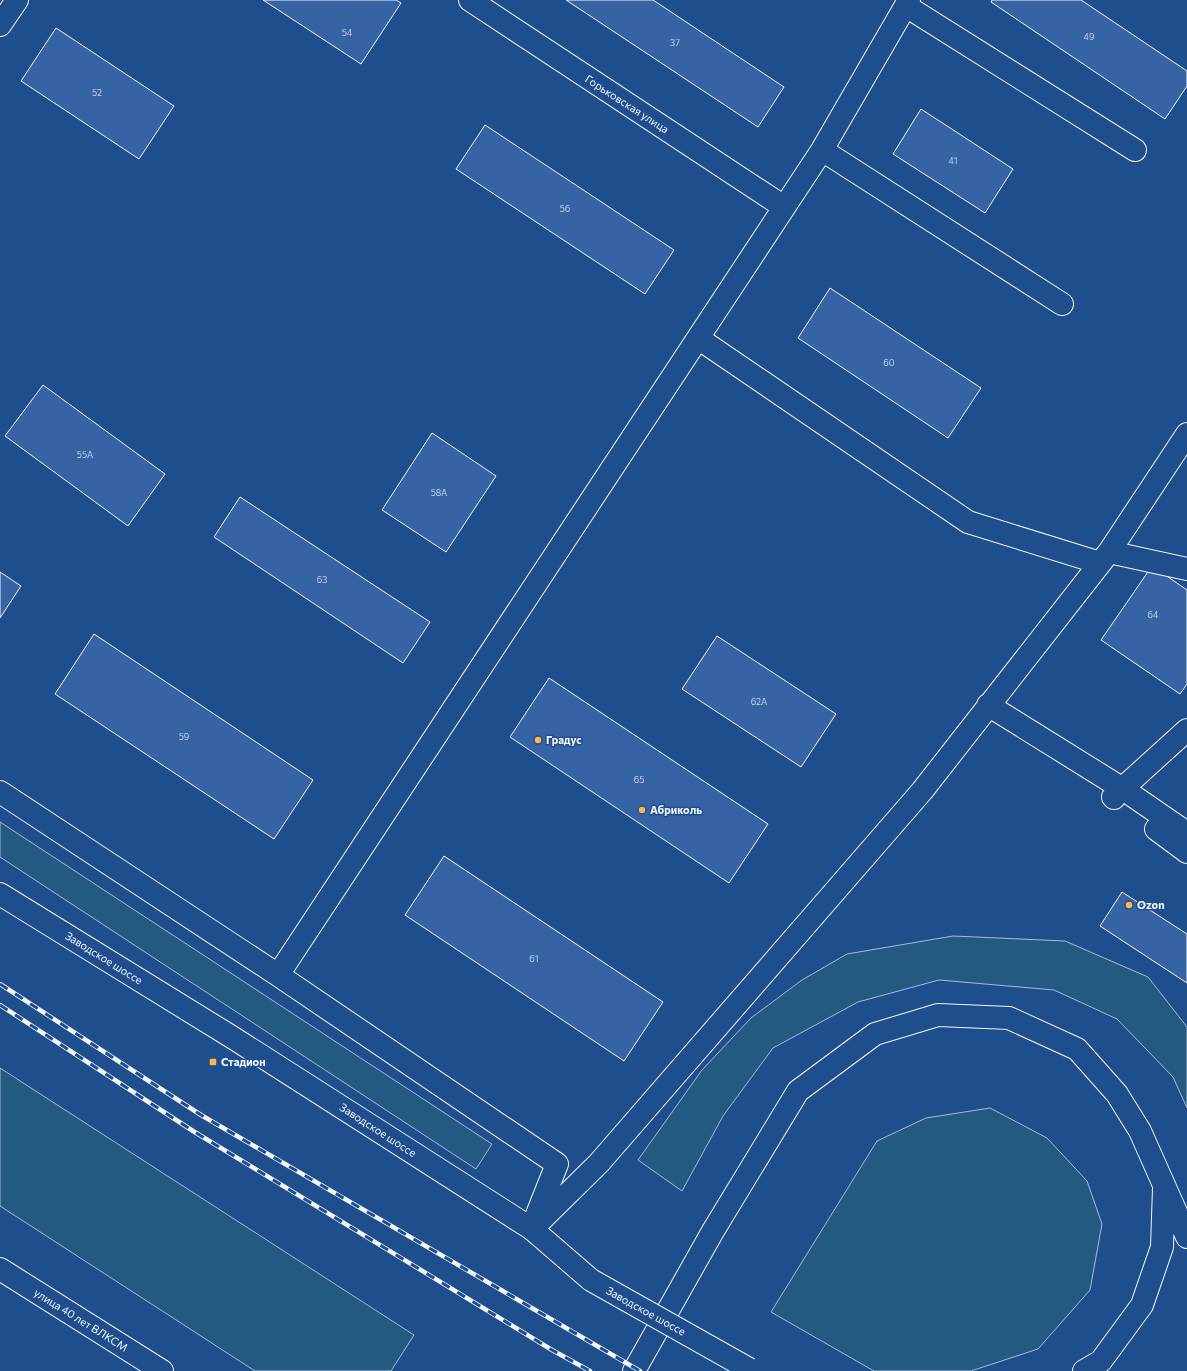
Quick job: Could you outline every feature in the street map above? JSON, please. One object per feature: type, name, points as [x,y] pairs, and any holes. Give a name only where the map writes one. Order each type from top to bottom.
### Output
[{"type":"street","points":[[0,25],[17,0]]},
{"type":"street","name":"Горьковская улица","points":[[470,0],[784,207]]},
{"type":"street","points":[[278,975],[822,150],[907,3],[1135,150]]},
{"type":"street","points":[[822,150],[1062,304]]},
{"type":"street","points":[[698,338],[968,522],[1104,557],[1187,569]]},
{"type":"street","points":[[532,1229],[604,1157],[922,791],[1104,557],[1187,434]]},
{"type":"street","points":[[988,705],[1123,789],[1187,833]]},
{"type":"street","points":[[1187,730],[1113,797],[1187,852]]},
{"type":"street","points":[[0,792],[278,975],[557,1164],[532,1229]]},
{"type":"street","name":"Заводское шоссе","points":[[0,894],[235,1039],[532,1229],[591,1280],[750,1370]]},
{"type":"street","points":[[634,1371],[712,1231],[798,1091],[875,1034],[938,1015],[1009,1018],[1077,1049],[1117,1094],[1140,1131],[1187,1237]]},
{"type":"street","points":[[1084,1371],[1101,1361],[1142,1305],[1162,1247],[1164,1183]]},
{"type":"street","name":"улица 40 лет ВЛКСМ","points":[[0,1269],[162,1371]]},
{"type":"shaded area","points":[[0,822],[492,1144],[476,1169],[0,857]]},
{"type":"shaded area","points":[[953,936],[1065,941],[1148,977],[1187,1027],[1187,1108],[1173,1077],[1117,1019],[1054,990],[939,980],[858,1002],[773,1048],[723,1116],[682,1191],[638,1160],[702,1070],[751,1018],[802,980],[847,954]]},
{"type":"shaded area","points":[[0,1068],[414,1335],[391,1371],[255,1371],[0,1206]]},
{"type":"shaded area","points":[[990,1108],[1047,1138],[1087,1181],[1102,1224],[1090,1290],[1038,1349],[971,1371],[874,1371],[771,1312],[877,1141],[926,1118]]},
{"type":"building","points":[[263,0],[396,0],[401,3],[361,64]]},
{"type":"building","points":[[566,0],[653,0],[784,87],[758,127]]},
{"type":"building","points":[[992,0],[1081,0],[1187,71],[1187,86],[1165,119],[991,2]]},
{"type":"building","points":[[56,28],[174,106],[139,159],[21,81]]},
{"type":"building","points":[[921,109],[1013,169],[985,213],[893,154]]},
{"type":"building","points":[[485,125],[674,250],[645,294],[456,169]]},
{"type":"building","points":[[830,288],[981,388],[948,438],[798,338]]},
{"type":"building","points":[[43,385],[165,474],[128,526],[5,436]]},
{"type":"building","points":[[432,433],[496,476],[446,552],[382,510]]},
{"type":"building","points":[[240,497],[430,622],[403,663],[214,537]]},
{"type":"building","points":[[1152,566],[1187,590],[1187,684],[1180,694],[1101,640]]},
{"type":"building","points":[[0,572],[21,586],[0,618]]},
{"type":"building","points":[[94,634],[313,780],[274,839],[55,694]]},
{"type":"building","points":[[717,636],[836,714],[801,767],[682,689]]},
{"type":"building","points":[[549,678],[768,824],[729,883],[510,737]]},
{"type":"building","points":[[444,856],[663,1002],[624,1061],[405,915]]},
{"type":"building","points":[[1122,892],[1187,934],[1187,983],[1100,926]]},
{"type":"railway","points":[[0,984],[201,1115],[640,1371]]},
{"type":"railway","points":[[0,1005],[193,1131],[552,1350],[590,1371]]},
{"type":"place","name":"Градус","points":[[538,740]]},
{"type":"place","name":"Абриколь","points":[[642,810]]},
{"type":"place","name":"Ozon","points":[[1129,905]]},
{"type":"place","name":"Стадион","points":[[213,1062]]}]
